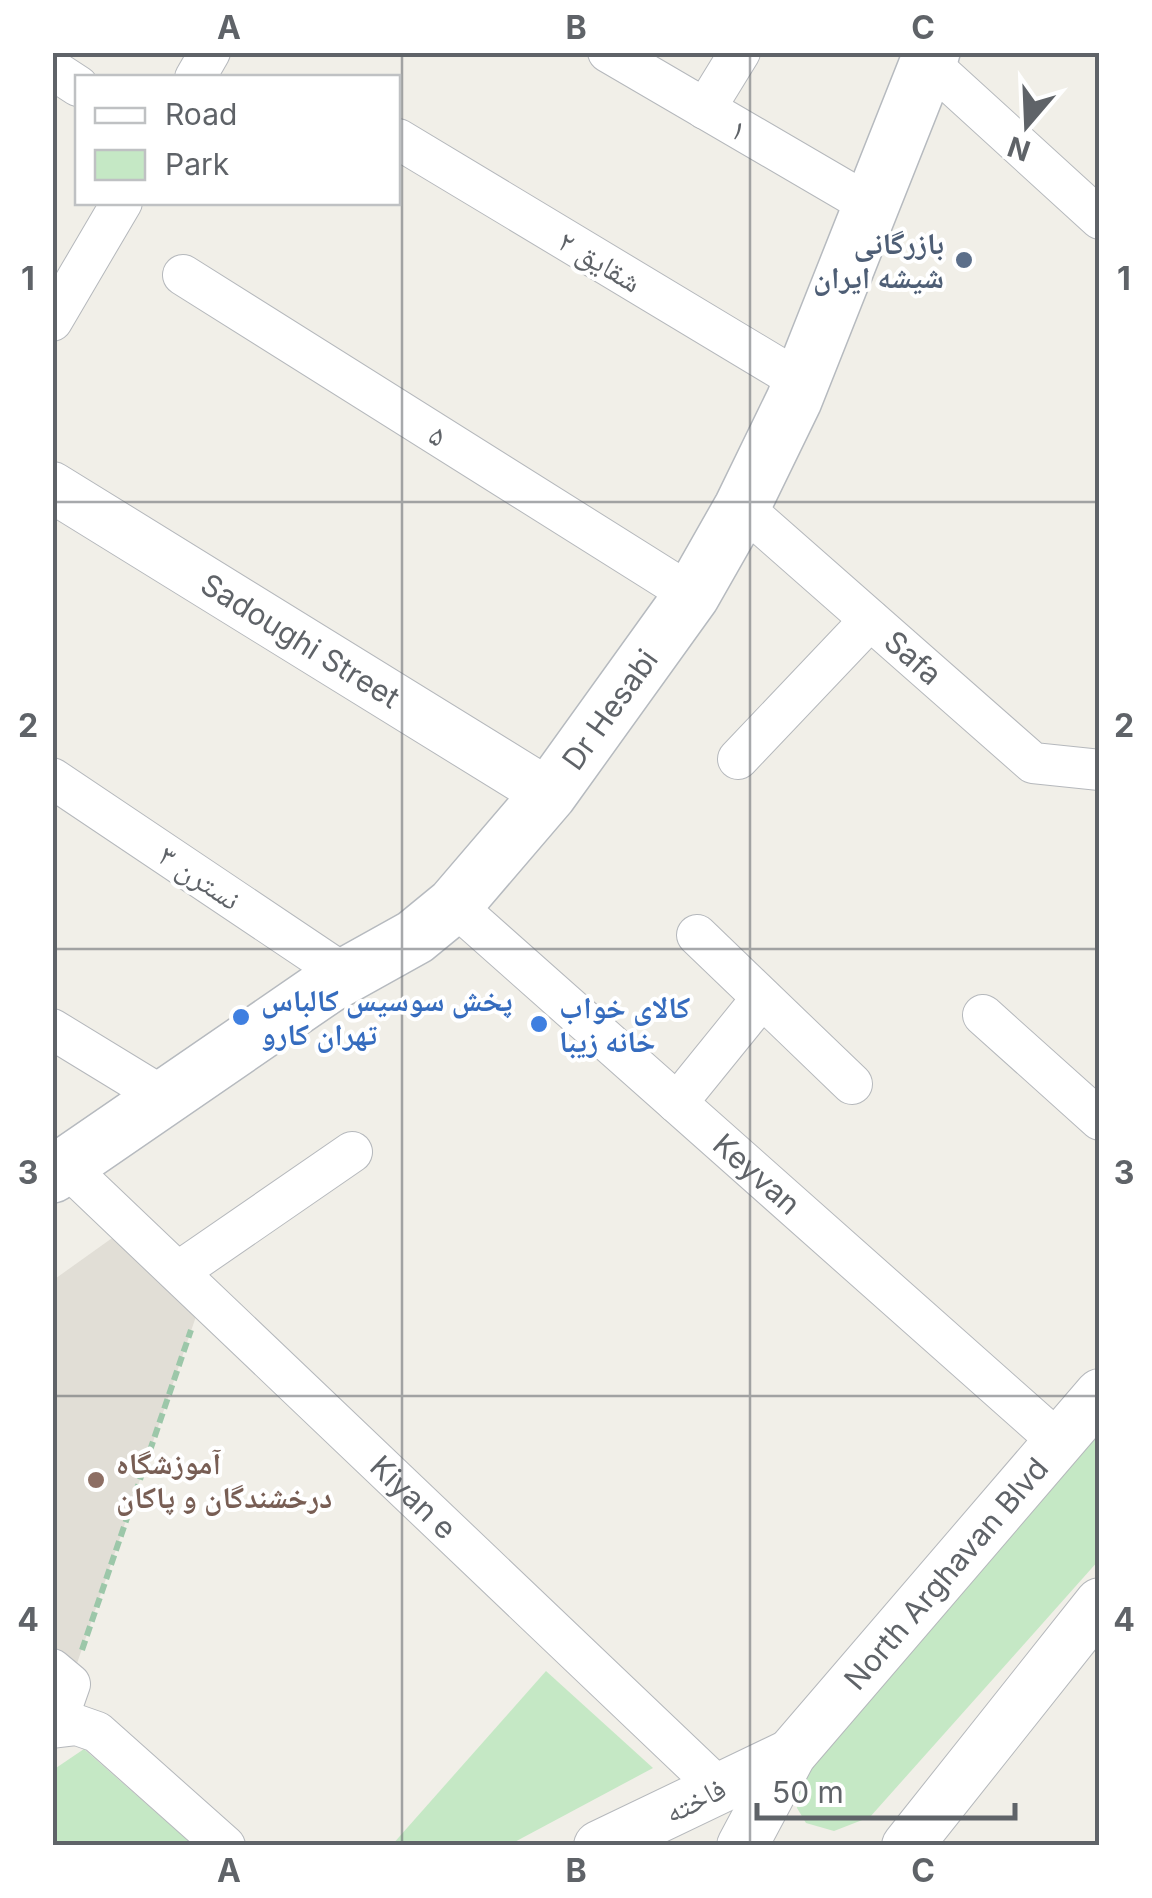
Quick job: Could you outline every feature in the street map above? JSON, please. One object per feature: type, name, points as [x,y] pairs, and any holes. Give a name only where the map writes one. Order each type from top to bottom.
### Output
[{"type":"main road","name":"Dr Hesabi","points":[[60,1171],[327,986],[415,937],[454,906],[549,794],[692,595],[742,507],[802,382],[930,58]]},
{"type":"street","points":[[62,52],[52,68],[75,84]]},
{"type":"street","points":[[198,75],[210,52]]},
{"type":"street","name":"۱","points":[[608,52],[870,205]]},
{"type":"street","points":[[706,109],[740,52]]},
{"type":"street","points":[[930,58],[1100,219]]},
{"type":"street","name":"شقایق ۲","points":[[400,140],[802,382]]},
{"type":"street","points":[[52,322],[120,205]]},
{"type":"street","name":"۵","points":[[184,275],[692,595]]},
{"type":"street","name":"Sadoughi Street","points":[[52,487],[549,794]]},
{"type":"street","name":"Safa","points":[[742,507],[1033,764],[1100,770]]},
{"type":"street","points":[[738,759],[870,620]]},
{"type":"street","name":"نسترن ۳","points":[[52,778],[347,976]]},
{"type":"street","name":"Keyvan","points":[[454,906],[1058,1441]]},
{"type":"street","points":[[697,936],[852,1084]]},
{"type":"street","points":[[677,1103],[762,998]]},
{"type":"street","points":[[983,1015],[1100,1120]]},
{"type":"street","points":[[52,1029],[165,1098]]},
{"type":"street","points":[[190,1284],[352,1152]]},
{"type":"street","name":"Kiyan e","points":[[60,1171],[190,1284],[719,1788]]},
{"type":"street","name":"North Arghavan Blvd","points":[[790,1754],[1100,1394]]},
{"type":"street","points":[[907,1846],[1100,1603]]},
{"type":"street","points":[[61,1677],[54,1727],[77,1726],[97,1732],[225,1846]]},
{"type":"street","points":[[742,1846],[790,1754]]},
{"type":"street","name":"فاخته","points":[[600,1846],[790,1754]]},
{"type":"path","points":[[61,1677],[190,1284]]},
{"type":"shaded area","name":"آموزشگاه درخشندگان و پاکان","points":[[122,1231],[202,1299],[72,1678],[53,1662],[52,1281]]},
{"type":"green space","points":[[1099,1427],[1099,1560],[870,1817],[834,1831],[806,1823],[797,1808],[795,1788]]},
{"type":"green space","points":[[546,1671],[653,1768],[509,1845],[392,1845]]},
{"type":"green space","points":[[84,1749],[193,1845],[53,1845],[53,1770]]},
{"type":"place","name":"بازرگانی شیشه ایران","points":[[964,260]]},
{"type":"place","name":"پخش سوسیس کالباس تهران کارو","points":[[241,1017]]},
{"type":"place","name":"کالای خواب خانه زیبا","points":[[539,1024]]},
{"type":"place","name":"آموزشگاه درخشندگان و پاکان","points":[[96,1480]]}]
